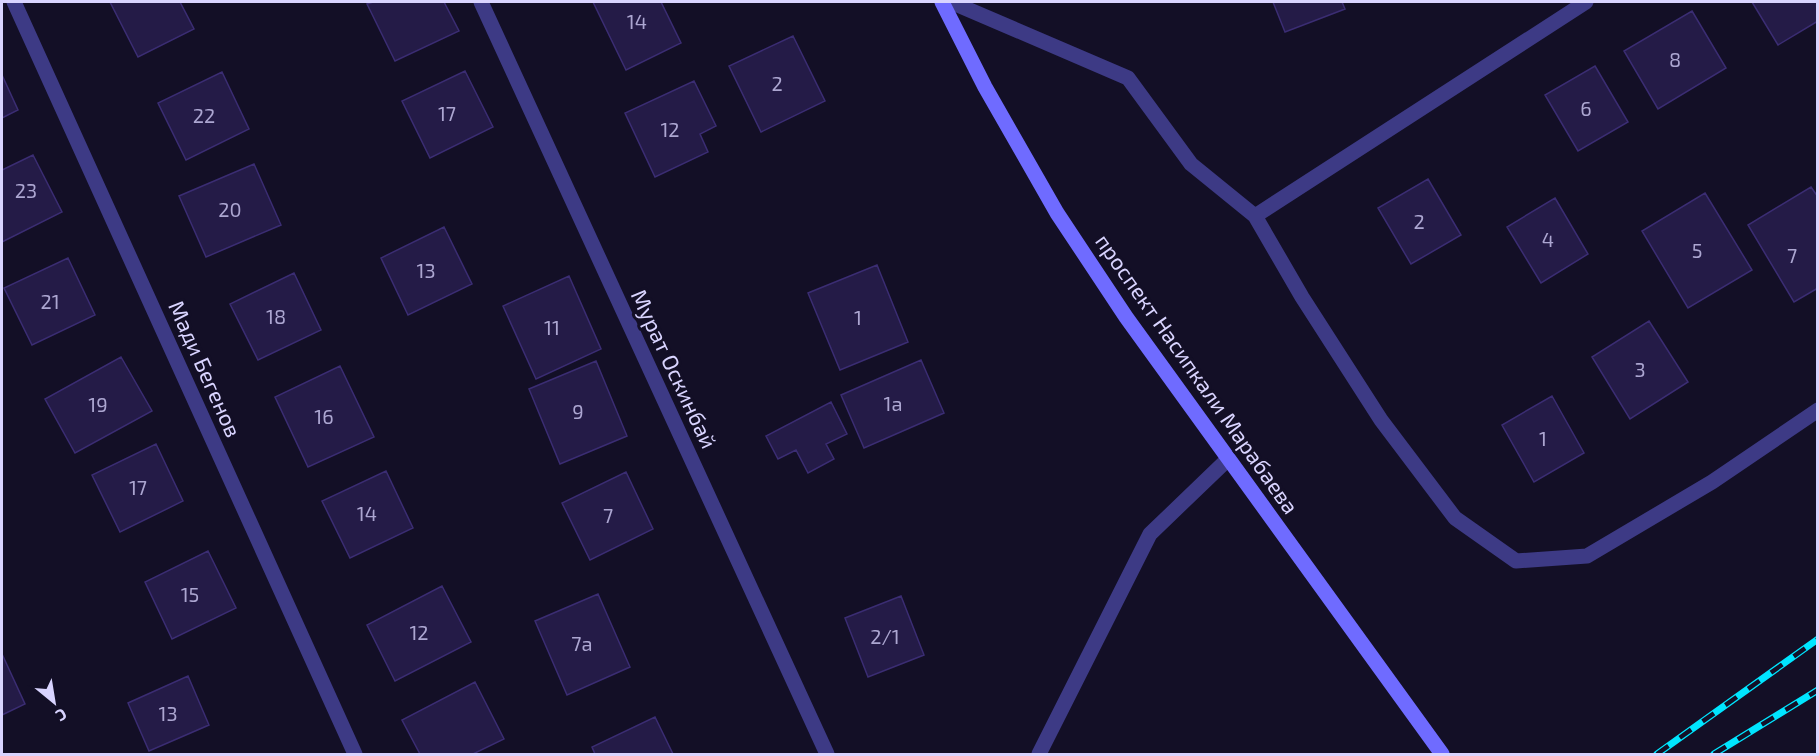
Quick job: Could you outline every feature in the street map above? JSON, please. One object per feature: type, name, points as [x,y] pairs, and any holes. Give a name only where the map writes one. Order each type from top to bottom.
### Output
[{"type":"main road","name":"проспект Насипкали Марабаева","points":[[942,2],[985,87],[1057,213],[1228,459],[1442,754]]},
{"type":"street","name":"Мади Бегенов","points":[[14,2],[355,754]]},
{"type":"street","name":"Мурат Оскинбай","points":[[481,2],[827,754]]},
{"type":"street","points":[[951,2],[1128,78],[1191,164],[1255,216],[1302,297],[1382,420],[1455,518],[1516,561],[1587,556],[1712,482],[1818,410]]},
{"type":"street","points":[[1255,216],[1586,2]]},
{"type":"street","points":[[1039,754],[1150,534],[1228,459]]},
{"type":"building","points":[[110,2],[180,2],[194,29],[138,57]]},
{"type":"building","points":[[373,2],[444,2],[459,31],[395,61],[367,4]]},
{"type":"building","points":[[593,2],[661,2],[681,43],[626,70]]},
{"type":"building","points":[[1273,2],[1342,2],[1345,9],[1285,32]]},
{"type":"building","points":[[1752,2],[1817,2],[1818,21],[1778,45]]},
{"type":"building","points":[[1692,11],[1726,68],[1658,109],[1624,51]]},
{"type":"building","points":[[793,36],[825,101],[761,132],[729,66]]},
{"type":"building","points":[[1595,66],[1628,122],[1578,151],[1545,95]]},
{"type":"building","points":[[465,71],[493,127],[430,158],[402,101]]},
{"type":"building","points":[[222,72],[249,129],[186,160],[158,103]]},
{"type":"building","points":[[2,75],[18,110],[2,118]]},
{"type":"building","points":[[694,81],[716,126],[700,134],[708,152],[655,177],[625,113]]},
{"type":"building","points":[[33,155],[62,212],[2,242],[2,170]]},
{"type":"building","points":[[254,164],[281,225],[206,257],[179,196]]},
{"type":"building","points":[[1428,179],[1461,235],[1411,264],[1378,208]]},
{"type":"building","points":[[1811,187],[1818,197],[1818,288],[1794,302],[1748,225]]},
{"type":"building","points":[[1705,193],[1752,270],[1688,308],[1642,231]]},
{"type":"building","points":[[1555,198],[1588,254],[1541,283],[1507,227]]},
{"type":"building","points":[[444,227],[472,284],[408,315],[381,258]]},
{"type":"building","points":[[68,258],[95,315],[32,345],[4,288]]},
{"type":"building","points":[[877,265],[908,342],[840,370],[808,293]]},
{"type":"building","points":[[294,273],[321,330],[258,360],[230,304]]},
{"type":"building","points":[[569,276],[601,349],[536,379],[503,306]]},
{"type":"building","points":[[1649,321],[1688,382],[1630,419],[1592,357]]},
{"type":"building","points":[[121,357],[152,411],[75,453],[45,399]]},
{"type":"building","points":[[921,360],[944,413],[864,448],[841,395]]},
{"type":"building","points":[[596,361],[627,436],[560,464],[529,389]]},
{"type":"building","points":[[340,366],[374,437],[308,467],[275,397]]},
{"type":"building","points":[[1552,396],[1584,453],[1534,482],[1502,425]]},
{"type":"building","points":[[831,402],[847,434],[826,444],[834,459],[808,473],[796,450],[778,459],[766,436]]},
{"type":"building","points":[[156,444],[183,501],[120,532],[92,475]]},
{"type":"building","points":[[386,471],[413,528],[350,558],[322,501]]},
{"type":"building","points":[[626,472],[653,529],[590,560],[562,503]]},
{"type":"building","points":[[208,551],[236,608],[172,639],[145,582]]},
{"type":"building","points":[[442,586],[471,642],[395,681],[367,625]]},
{"type":"building","points":[[598,594],[630,667],[567,695],[535,621]]},
{"type":"building","points":[[901,596],[924,655],[868,677],[845,618]]},
{"type":"building","points":[[2,654],[25,704],[2,715]]},
{"type":"building","points":[[188,676],[209,725],[149,751],[128,703]]},
{"type":"building","points":[[475,682],[504,739],[473,754],[420,754],[402,720]]},
{"type":"building","points":[[655,717],[673,754],[595,754],[592,747]]},
{"type":"railway","points":[[1657,754],[1818,639]]},
{"type":"railway","points":[[1714,754],[1818,690]]}]
